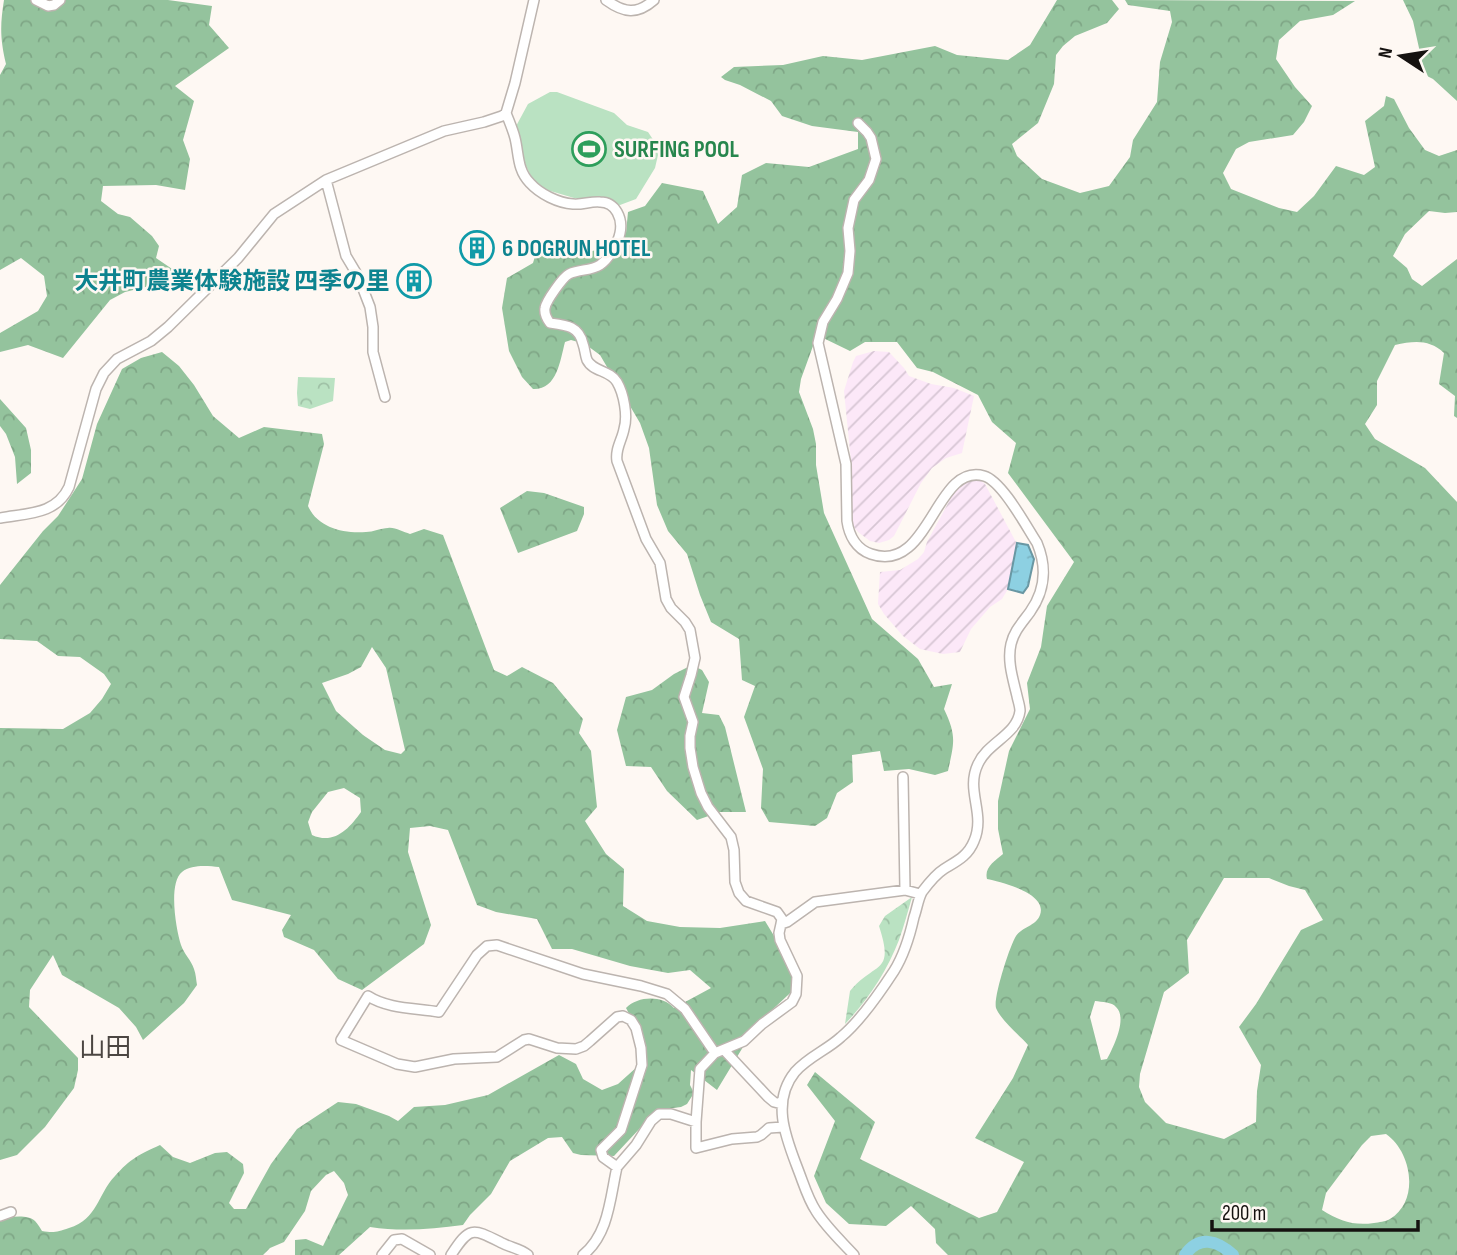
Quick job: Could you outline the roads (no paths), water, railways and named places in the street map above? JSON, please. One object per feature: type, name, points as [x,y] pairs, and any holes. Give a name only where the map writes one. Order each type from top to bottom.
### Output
[{"type":"street","points":[[36,0],[48,6],[60,0]]},
{"type":"street","points":[[534,0],[506,113],[515,139],[519,166],[529,183],[544,193],[573,204],[608,203],[616,210],[620,219],[619,237],[606,259],[600,265],[566,276],[547,303],[545,315],[550,323],[570,326],[578,331],[589,363],[612,376],[621,391],[625,423],[617,450],[617,461],[646,539],[660,563],[666,599],[688,626],[694,648],[693,669],[684,696],[693,722],[690,748],[695,774],[708,807],[731,837],[734,850],[734,881],[739,893],[746,901],[777,912],[782,919],[780,940],[797,976],[796,994],[792,1002],[744,1041],[719,1051],[700,1069],[696,1148],[757,1136],[769,1128],[783,1127]]},
{"type":"street","points":[[606,0],[629,11],[646,7],[654,0]]},
{"type":"street","points":[[0,519],[47,510],[61,500],[69,487],[99,380],[117,359],[151,341],[169,327],[238,258],[268,219],[326,180],[444,131],[498,118],[506,113]]},
{"type":"street","points":[[854,1255],[811,1204],[783,1127],[782,1104],[786,1086],[794,1073],[805,1063],[851,1027],[895,970],[909,936],[920,894],[937,874],[962,859],[974,842],[979,820],[973,786],[974,776],[984,754],[992,744],[1009,733],[1018,719],[1021,708],[1010,664],[1011,643],[1040,594],[1044,568],[1037,543],[999,486],[985,476],[973,475],[958,481],[914,543],[897,554],[882,556],[868,553],[857,544],[848,529],[846,464],[818,343],[823,322],[848,273],[848,228],[854,201],[869,180],[876,159],[872,138],[858,123]]},
{"type":"street","points":[[326,180],[346,256],[358,276],[370,307],[373,352],[385,397]]},
{"type":"street","points":[[904,777],[905,890]]},
{"type":"street","points":[[781,924],[815,902],[905,890],[920,894]]},
{"type":"street","points":[[617,1167],[603,1157],[601,1150],[621,1130],[642,1065],[636,1028],[631,1020],[623,1016],[612,1020],[584,1046],[576,1049],[557,1048],[529,1039],[489,1058],[454,1059],[415,1067],[397,1064],[341,1040],[368,996],[388,1005],[439,1012],[477,955],[487,946],[497,945],[583,974],[667,994],[685,1009],[719,1051],[768,1097],[782,1104]]},
{"type":"street","points":[[583,1255],[597,1240],[604,1227],[617,1167],[636,1145],[651,1121],[659,1114],[671,1114],[696,1122]]},
{"type":"street","points":[[0,1216],[11,1212]]},
{"type":"street","points":[[451,1255],[463,1238],[476,1232],[520,1249],[528,1255]]},
{"type":"street","points":[[382,1255],[394,1240],[402,1238],[430,1255]]},
{"type":"water","points":[[1017,543],[1028,545],[1034,559],[1028,586],[1023,593],[1008,589]]},
{"type":"waterway","points":[[1185,1255],[1202,1242],[1214,1243],[1233,1255]]},
{"type":"place","name":"SURFING POOL","points":[[589,149]]},
{"type":"place","name":"6 DOGRUN HOTEL","points":[[477,248]]},
{"type":"place","name":"大井町農業体験施設 四季の里","points":[[414,281]]},
{"type":"district","name":"山田","points":[[105,1047]]}]
